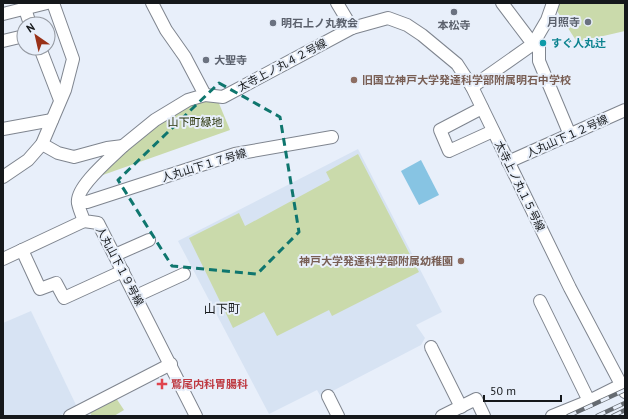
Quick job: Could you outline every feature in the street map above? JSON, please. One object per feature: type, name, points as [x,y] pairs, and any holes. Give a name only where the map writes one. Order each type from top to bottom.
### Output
[{"type":"street","points":[[3,14],[47,3]]},
{"type":"street","points":[[3,177],[28,160],[42,144],[64,90],[72,59],[53,3]]},
{"type":"street","points":[[78,202],[80,192],[89,179],[123,146],[162,116],[188,100],[205,95],[185,57],[166,30],[152,3]]},
{"type":"street","points":[[337,3],[352,28]]},
{"type":"street","points":[[502,3],[536,45],[539,60],[570,135]]},
{"type":"street","points":[[472,88],[536,45],[553,3]]},
{"type":"street","points":[[25,9],[27,16]]},
{"type":"street","name":"太寺上ノ丸４２号線","points":[[205,95],[223,97],[352,28],[388,18],[406,25],[422,35],[457,64],[472,88]]},
{"type":"street","points":[[3,41],[16,38]]},
{"type":"street","points":[[43,56],[60,100]]},
{"type":"street","name":"太寺上ノ丸１５号線","points":[[472,88],[570,288],[623,387]]},
{"type":"street","points":[[482,108],[440,130],[449,151],[493,131]]},
{"type":"street","name":"人丸山下１２号線","points":[[508,162],[625,110]]},
{"type":"street","points":[[3,129],[52,120]]},
{"type":"street","name":"人丸山下１７号線","points":[[78,202],[87,202],[236,154],[332,138]]},
{"type":"street","points":[[42,144],[58,152],[74,157],[107,148],[123,146]]},
{"type":"street","name":"人丸山下１９号線","points":[[78,202],[84,221],[98,222],[196,416]]},
{"type":"street","points":[[3,259],[84,221]]},
{"type":"street","points":[[115,255],[149,240]]},
{"type":"street","points":[[22,250],[40,289],[56,283],[64,298],[123,271]]},
{"type":"street","points":[[136,296],[184,274]]},
{"type":"street","points":[[540,301],[589,401]]},
{"type":"street","points":[[431,347],[461,407]]},
{"type":"street","points":[[70,416],[170,364]]},
{"type":"street","points":[[552,416],[623,387]]},
{"type":"street","points":[[328,396],[338,416]]},
{"type":"street","points":[[442,416],[476,399],[484,416]]},
{"type":"highlighted area","points":[[219,83],[280,117],[299,232],[257,274],[172,266],[118,180]]},
{"type":"shaded area","points":[[358,149],[442,312],[416,325],[425,338],[421,345],[321,397],[317,390],[269,414],[178,241]]},
{"type":"shaded area","points":[[31,311],[77,407],[59,416],[3,416],[3,323]]},
{"type":"green space","name":"月照寺","points":[[559,3],[625,3],[625,31],[577,42],[557,11]]},
{"type":"green space","name":"山下町緑地","points":[[204,100],[218,101],[230,130],[100,176],[120,154],[155,126],[188,104]]},
{"type":"green space","points":[[358,154],[419,272],[332,316],[329,310],[277,336],[264,312],[233,328],[189,238],[239,213],[245,226],[330,180],[326,172]]},
{"type":"green space","points":[[116,398],[124,410],[114,416],[92,416],[90,413]]},
{"type":"water","points":[[421,160],[439,195],[419,205],[401,171]]},
{"type":"railway","points":[[568,416],[625,390]]},
{"type":"railway","points":[[597,416],[625,403]]},
{"type":"railway","points":[[613,416],[625,410]]},
{"type":"place","name":"本松寺","points":[[454,12]]},
{"type":"place","name":"月照寺","points":[[588,22]]},
{"type":"place","name":"明石上ノ丸教会","points":[[273,23]]},
{"type":"place","name":"すぐ人丸辻","points":[[543,43]]},
{"type":"place","name":"大聖寺","points":[[206,60]]},
{"type":"place","name":"旧国立神戸大学発達科学部附属明石中学校","points":[[354,80]]},
{"type":"place","name":"神戸大学発達科学部附属幼稚園","points":[[461,261]]},
{"type":"place","name":"鷲尾内科胃腸科","points":[[162,384]]},
{"type":"district","name":"山下町","points":[[222,308]]}]
